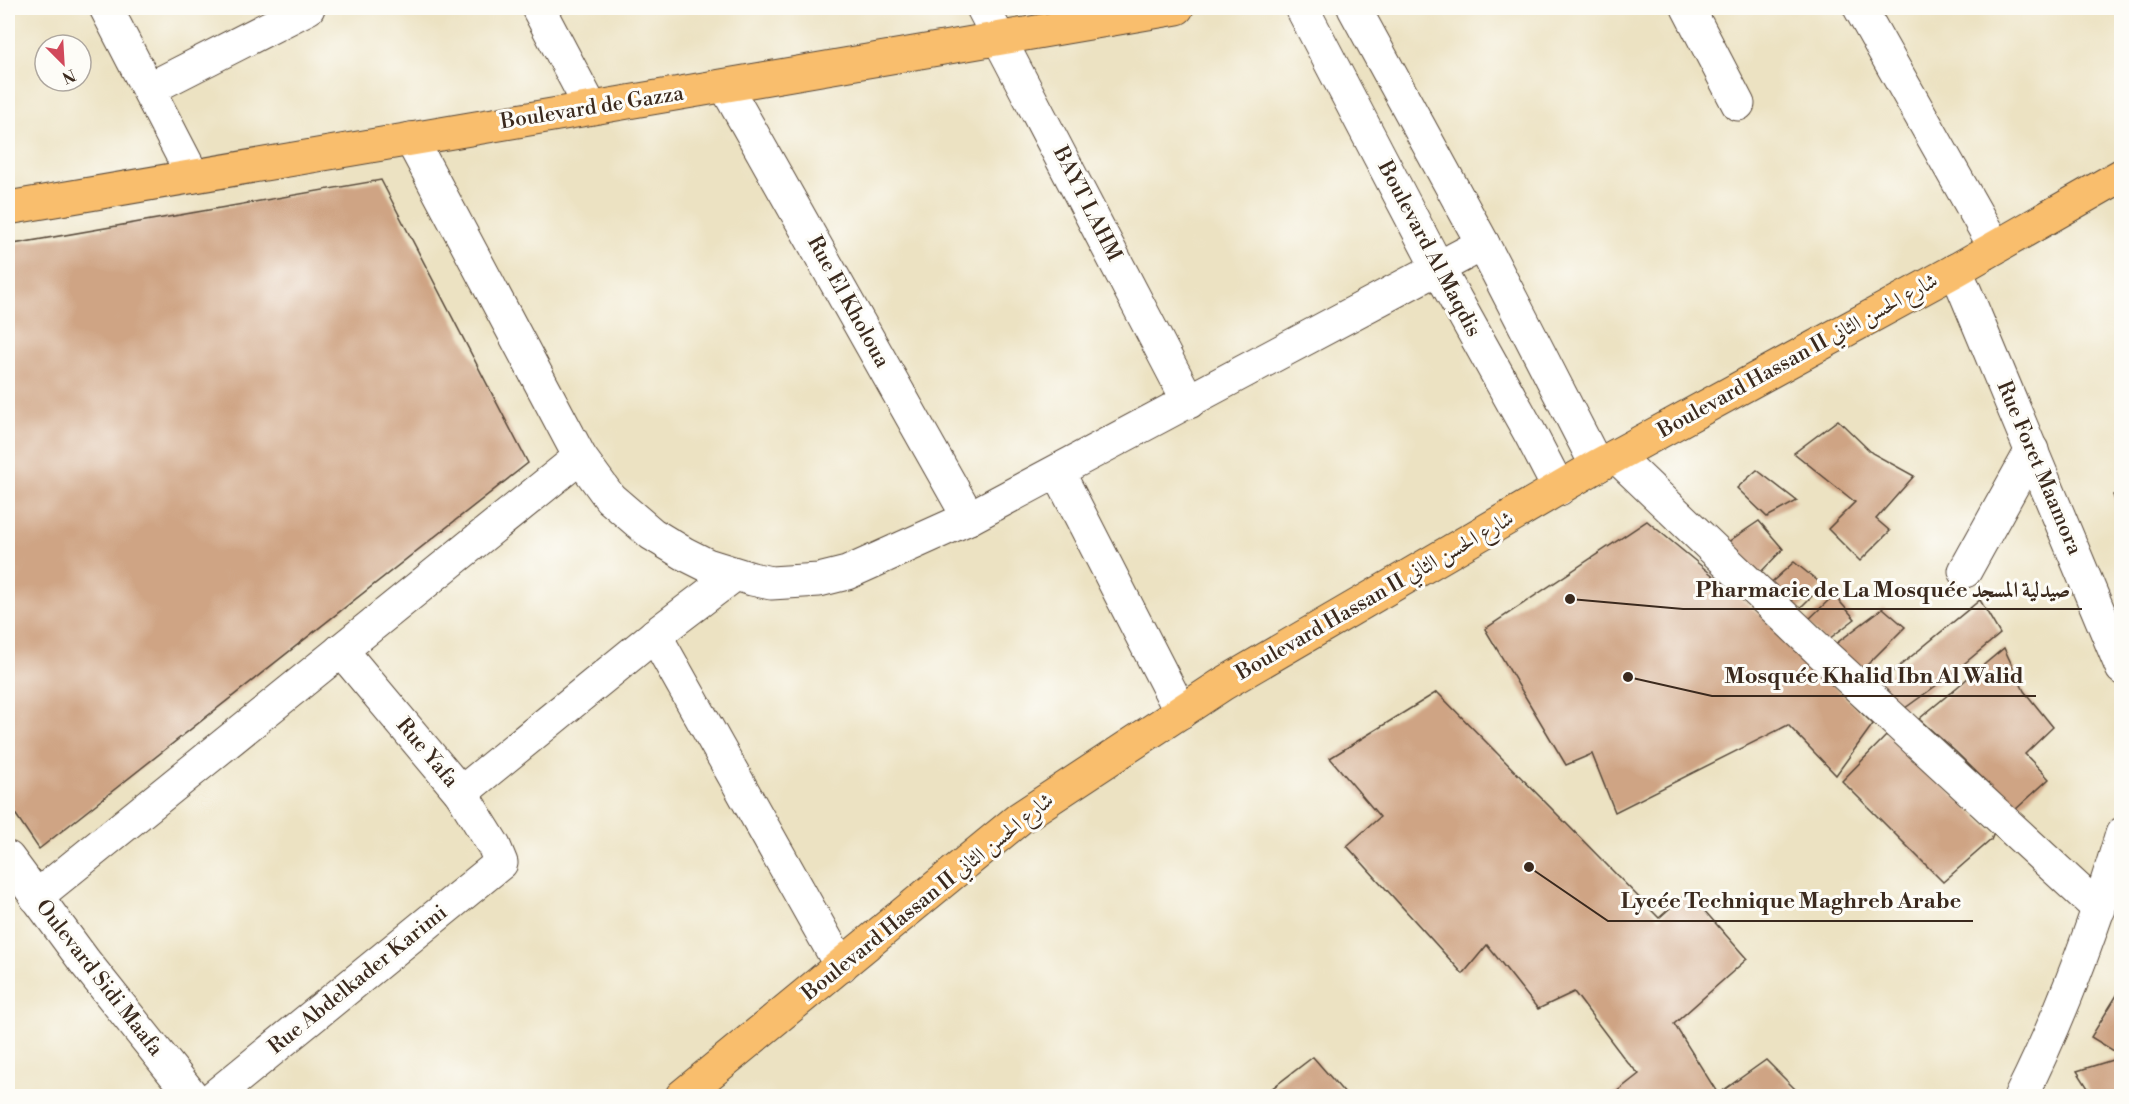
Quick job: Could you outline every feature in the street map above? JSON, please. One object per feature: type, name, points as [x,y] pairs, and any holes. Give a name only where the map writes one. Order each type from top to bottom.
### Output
[{"type":"main road","name":"Boulevard de Gazza","points":[[8,208],[726,87],[1177,8]]},
{"type":"main road","name":"Boulevard Hassan II شارع الحسن الثاني","points":[[682,1096],[1020,818],[1234,678],[1607,461],[1956,270],[2121,175]]},
{"type":"street","points":[[106,8],[193,176]]},
{"type":"street","points":[[149,89],[308,8]]},
{"type":"street","points":[[538,8],[591,108]]},
{"type":"street","name":"BAYT LAHM","points":[[983,8],[1189,402]]},
{"type":"street","name":"Boulevard Al Maqdis","points":[[1302,8],[1438,268],[1559,489]]},
{"type":"street","points":[[1354,8],[1483,244],[1607,461],[1822,653],[2099,909]]},
{"type":"street","points":[[1688,8],[1738,104]]},
{"type":"street","points":[[1860,8],[1995,247]]},
{"type":"street","name":"Rue El Kholoua","points":[[726,87],[969,518]]},
{"type":"street","points":[[411,139],[580,457],[610,498],[652,534],[685,554],[734,575],[771,583],[819,580],[847,573],[969,518],[1483,244]]},
{"type":"street","name":"Rue Foret Maamora","points":[[1956,270],[2121,668]]},
{"type":"street","points":[[1965,571],[2032,450]]},
{"type":"street","points":[[36,897],[580,457]]},
{"type":"street","points":[[1058,472],[1181,712]]},
{"type":"street","points":[[461,793],[655,635],[734,575]]},
{"type":"street","points":[[655,635],[841,966]]},
{"type":"street","name":"Rue Yafa","points":[[341,650],[461,793],[494,846],[501,863]]},
{"type":"street","points":[[2021,1096],[2045,1048],[2083,956],[2121,834]]},
{"type":"street","name":"Oulevard Sidi Maafa","points":[[8,858],[192,1096]]},
{"type":"street","name":"Rue Abdelkader Karimi","points":[[215,1096],[501,863]]},
{"type":"building","points":[[381,180],[528,463],[39,849],[8,803],[8,245]]},
{"type":"building","points":[[1838,420],[1872,453],[1914,476],[1876,519],[1890,531],[1860,561],[1828,529],[1855,502],[1794,453]]},
{"type":"building","points":[[1757,470],[1797,501],[1767,517],[1737,488]]},
{"type":"building","points":[[2122,492],[2122,515],[2121,515],[2113,495]]},
{"type":"building","points":[[1647,521],[1769,622],[1873,724],[1836,775],[1788,725],[1615,812],[1592,754],[1566,765],[1485,629]]},
{"type":"building","points":[[1759,521],[1783,549],[1757,576],[1722,546]]},
{"type":"building","points":[[1794,562],[1823,585],[1791,617],[1764,589]]},
{"type":"building","points":[[1834,595],[1855,619],[1825,642],[1806,622]]},
{"type":"building","points":[[1980,600],[2000,634],[1948,677],[1894,716],[1868,692]]},
{"type":"building","points":[[1883,608],[1905,627],[1859,673],[1825,652]]},
{"type":"building","points":[[2004,648],[2024,691],[2053,727],[2025,754],[2049,779],[2015,810],[1919,719]]},
{"type":"building","points":[[1437,692],[1659,918],[1688,892],[1747,959],[1674,1024],[1718,1094],[1766,1060],[1802,1096],[1611,1096],[1639,1074],[1627,1062],[1574,992],[1538,1009],[1487,945],[1463,974],[1347,846],[1380,817],[1330,758]]},
{"type":"building","points":[[1888,734],[1994,833],[1991,840],[1943,882],[1842,781]]},
{"type":"building","points":[[2122,987],[2122,1056],[2091,1037]]},
{"type":"building","points":[[1313,1057],[1347,1096],[1262,1096]]},
{"type":"building","points":[[2122,1057],[2122,1096],[2093,1096],[2077,1071]]},
{"type":"place","name":"Pharmacie de La Mosquée صيدلية المسجد","points":[[1570,599]]},
{"type":"place","name":"Mosquée Khalid Ibn Al Walid","points":[[1628,677]]},
{"type":"place","name":"Lycée Technique Maghreb Arabe","points":[[1529,867]]}]
